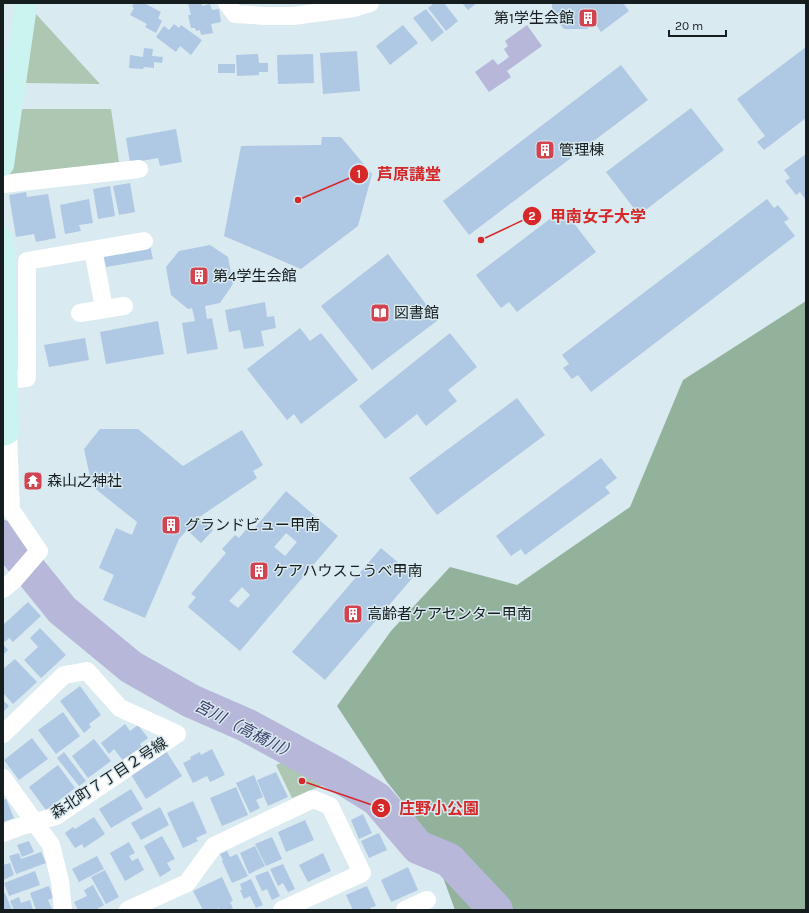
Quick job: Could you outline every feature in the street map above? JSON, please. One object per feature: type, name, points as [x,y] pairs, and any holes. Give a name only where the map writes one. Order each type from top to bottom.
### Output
[{"type":"street","points":[[3,165],[26,3]]},
{"type":"street","points":[[226,3],[235,14],[266,16],[292,16],[354,8],[370,3]]},
{"type":"street","points":[[292,16],[320,3]]},
{"type":"street","points":[[3,184],[139,169]]},
{"type":"street","points":[[3,239],[6,380],[5,434],[11,510],[39,551],[8,585]]},
{"type":"street","points":[[6,380],[27,378],[27,261],[144,241]]},
{"type":"street","points":[[94,250],[104,308]]},
{"type":"street","points":[[80,313],[124,306]]},
{"type":"street","name":"森北町７丁目２号線","points":[[3,734],[64,675],[87,671],[120,708],[177,734],[56,816],[35,822]]},
{"type":"street","points":[[3,778],[51,845],[60,881],[63,910]]},
{"type":"street","points":[[128,910],[187,883],[214,846],[312,799],[330,806],[362,873],[282,910]]},
{"type":"street","points":[[3,833],[35,822]]},
{"type":"street","points":[[405,910],[427,900]]},
{"type":"green space","points":[[36,14],[100,84],[26,83]]},
{"type":"green space","points":[[111,109],[119,162],[21,177],[9,176],[18,110]]},
{"type":"green space","points":[[806,301],[806,910],[455,910],[426,831],[387,782],[337,706],[391,631],[450,567],[517,585],[630,507],[683,380]]},
{"type":"green space","points":[[288,760],[319,777],[323,785],[292,798],[276,765]]},
{"type":"water","points":[[527,25],[542,46],[507,71],[511,77],[489,92],[475,72],[493,59],[498,65],[509,57],[504,49],[508,46],[505,41]]},
{"type":"building","points":[[134,3],[144,3],[161,12],[158,18],[162,21],[156,33],[145,27],[147,24],[130,15],[134,8],[132,7]]},
{"type":"building","points":[[188,3],[202,3],[202,6],[210,4],[212,10],[219,9],[221,22],[211,24],[213,33],[201,35],[200,30],[196,31],[195,28],[191,28],[188,15],[191,15]]},
{"type":"building","points":[[434,3],[444,3],[458,21],[446,31],[428,8]]},
{"type":"building","points":[[462,3],[477,3],[468,10]]},
{"type":"building","name":"第1学生会館","points":[[552,3],[623,3],[629,11],[601,32],[595,23],[587,29],[564,29],[552,13]]},
{"type":"building","points":[[426,9],[444,32],[432,42],[413,18]]},
{"type":"building","points":[[174,24],[179,28],[181,25],[202,40],[191,55],[180,46],[176,52],[156,37],[164,26],[169,30]]},
{"type":"building","points":[[403,25],[418,43],[390,65],[376,46]]},
{"type":"building","points":[[806,47],[806,118],[764,150],[757,142],[765,136],[737,99]]},
{"type":"building","points":[[144,48],[153,49],[152,56],[163,57],[162,63],[154,62],[154,68],[129,68],[130,55],[143,57]]},
{"type":"building","points":[[357,51],[360,91],[323,94],[320,53]]},
{"type":"building","points":[[258,54],[259,63],[268,63],[268,72],[259,72],[259,75],[237,76],[236,55]]},
{"type":"building","points":[[313,54],[314,83],[278,84],[277,55]]},
{"type":"building","points":[[218,64],[235,64],[235,73],[218,73]]},
{"type":"building","name":"管理棟","points":[[621,65],[648,100],[469,235],[443,201]]},
{"type":"building","points":[[691,108],[724,150],[639,215],[606,172]]},
{"type":"building","points":[[176,129],[182,162],[160,166],[158,158],[130,163],[126,138]]},
{"type":"building","points":[[322,137],[341,137],[372,174],[358,226],[301,269],[224,236],[241,146],[321,145]]},
{"type":"building","points":[[806,154],[806,200],[800,192],[796,195],[785,181],[790,178],[784,170]]},
{"type":"building","points":[[130,183],[135,212],[119,215],[113,186]]},
{"type":"building","points":[[110,186],[115,216],[98,219],[93,189]]},
{"type":"building","points":[[26,192],[27,197],[48,194],[56,238],[36,242],[34,234],[16,237],[9,195]]},
{"type":"building","points":[[89,199],[93,223],[79,225],[81,231],[65,234],[60,205]]},
{"type":"building","points":[[767,199],[774,208],[778,205],[789,219],[784,222],[795,236],[591,392],[578,375],[572,379],[563,368],[569,364],[562,355]]},
{"type":"building","points":[[563,209],[596,252],[517,312],[509,302],[501,308],[476,275]]},
{"type":"building","points":[[150,245],[153,259],[106,267],[103,254]]},
{"type":"building","name":"第4学生会館","points":[[210,245],[228,257],[233,284],[220,303],[205,306],[207,319],[212,318],[218,349],[187,354],[182,323],[195,321],[192,308],[188,309],[171,295],[166,267],[179,251]]},
{"type":"building","name":"図書館","points":[[388,254],[438,320],[372,370],[321,306]]},
{"type":"building","points":[[265,302],[267,317],[274,316],[276,328],[261,331],[264,346],[244,349],[240,330],[229,332],[225,310]]},
{"type":"building","points":[[158,321],[164,354],[106,364],[100,332]]},
{"type":"building","points":[[300,328],[310,341],[321,333],[358,380],[301,424],[294,414],[287,420],[247,369]]},
{"type":"building","points":[[450,333],[477,367],[448,390],[457,401],[426,426],[417,414],[385,439],[359,406]]},
{"type":"building","points":[[85,338],[89,360],[49,367],[44,345]]},
{"type":"building","points":[[517,398],[545,435],[437,515],[409,478]]},
{"type":"building","name":"グランドビュー甲南","points":[[100,429],[138,429],[183,466],[242,430],[263,465],[253,471],[257,478],[198,518],[213,530],[201,543],[187,530],[179,539],[145,618],[103,600],[114,575],[99,568],[116,528],[132,535],[137,522],[92,486],[84,449]]},
{"type":"building","points":[[601,458],[617,478],[605,487],[610,493],[525,555],[521,549],[511,556],[496,536]]},
{"type":"building","points":[[37,477],[38,485],[30,486],[29,478]]},
{"type":"building","name":"ケアハウスこうべ甲南","points":[[286,491],[338,536],[240,651],[188,607],[196,597],[191,594],[226,553],[222,549],[235,535],[239,538],[249,526],[253,530]],"holes":[[[286,533],[297,542],[285,556],[274,547]],[[242,587],[250,595],[238,608],[229,601]]]},
{"type":"building","name":"高齢者ケアセンター甲南","points":[[381,548],[414,576],[325,680],[292,652]]},
{"type":"building","points":[[28,602],[41,616],[13,642],[9,638],[5,642],[3,639],[3,625]]},
{"type":"building","points":[[40,628],[66,655],[41,678],[24,660],[38,647],[30,638]]},
{"type":"building","points":[[3,644],[8,650],[3,655]]},
{"type":"building","points":[[15,659],[37,682],[13,704],[3,693],[3,669]]},
{"type":"building","points":[[80,686],[101,715],[89,724],[91,727],[84,733],[60,701]]},
{"type":"building","points":[[3,700],[9,706],[3,712]]},
{"type":"building","points":[[63,712],[80,736],[56,754],[38,730]]},
{"type":"building","points":[[125,724],[130,731],[138,725],[148,738],[140,744],[143,748],[124,762],[114,749],[109,754],[101,743]]},
{"type":"building","points":[[32,738],[48,759],[19,780],[4,760]]},
{"type":"building","points":[[94,739],[111,761],[88,778],[72,756]]},
{"type":"building","points":[[212,749],[225,775],[210,782],[207,776],[193,783],[183,763],[191,759],[190,757],[200,752],[201,755]]},
{"type":"building","points":[[166,751],[182,776],[146,799],[130,773]]},
{"type":"building","points":[[64,752],[86,781],[79,786],[57,758]]},
{"type":"building","points":[[58,765],[75,788],[46,810],[29,787]]},
{"type":"building","points":[[276,772],[288,797],[268,806],[257,780]]},
{"type":"building","points":[[254,775],[263,797],[256,800],[260,808],[250,813],[236,783]]},
{"type":"building","points":[[236,787],[248,815],[222,826],[210,798]]},
{"type":"building","points":[[131,789],[143,809],[111,828],[99,809]]},
{"type":"building","points":[[6,799],[14,818],[3,822],[3,800]]},
{"type":"building","points":[[193,801],[207,833],[196,838],[198,841],[183,848],[167,813]]},
{"type":"building","points":[[160,807],[169,825],[141,840],[131,823]]},
{"type":"building","points":[[363,814],[372,833],[359,839],[351,820]]},
{"type":"building","points":[[94,817],[105,834],[84,848],[82,844],[75,848],[65,833],[73,827],[75,829]]},
{"type":"building","points":[[305,820],[314,840],[286,852],[278,832]]},
{"type":"building","points":[[379,833],[387,850],[369,858],[361,841]]},
{"type":"building","points":[[162,836],[175,859],[167,863],[171,870],[160,877],[144,846]]},
{"type":"building","points":[[272,837],[282,859],[266,866],[255,844]]},
{"type":"building","points":[[29,841],[34,852],[22,857],[17,845]]},
{"type":"building","points":[[129,842],[135,853],[129,856],[132,861],[138,858],[144,870],[125,881],[110,853]]},
{"type":"building","points":[[255,846],[265,866],[249,874],[240,853]]},
{"type":"building","points":[[227,851],[230,857],[237,854],[248,876],[232,883],[220,854]]},
{"type":"building","points":[[41,852],[46,863],[16,874],[9,856],[19,853],[21,859]]},
{"type":"building","points":[[323,853],[331,871],[308,882],[299,865]]},
{"type":"building","points":[[97,856],[104,869],[79,882],[72,869]]},
{"type":"building","points":[[10,863],[14,875],[3,880],[3,865]]},
{"type":"building","points":[[283,864],[295,889],[288,892],[283,883],[278,886],[270,869]]},
{"type":"building","points":[[408,867],[418,890],[391,902],[381,880]]},
{"type":"building","points":[[105,870],[119,897],[106,904],[91,877]]},
{"type":"building","points":[[35,871],[40,885],[9,896],[4,883]]},
{"type":"building","points":[[268,871],[280,896],[272,900],[267,889],[262,891],[255,876]]},
{"type":"building","points":[[222,877],[233,901],[230,902],[233,908],[228,910],[220,910],[219,908],[214,910],[203,910],[193,891]]},
{"type":"building","points":[[251,879],[263,905],[256,908],[250,896],[244,899],[240,890],[242,890],[240,884]]},
{"type":"building","points":[[93,885],[104,905],[95,910],[78,910],[74,902],[87,896],[84,890]]},
{"type":"building","points":[[49,886],[53,898],[48,900],[52,909],[36,910],[30,893]]},
{"type":"building","points":[[367,886],[376,906],[370,908],[371,910],[353,910],[346,895]]},
{"type":"building","points":[[5,893],[12,910],[3,910],[3,894]]},
{"type":"building","points":[[19,897],[21,903],[30,900],[33,910],[14,910],[10,901]]},
{"type":"waterway","name":"宮川（高橋川）","points":[[3,537],[62,610],[131,667],[191,701],[246,725],[338,775],[377,799],[418,847],[449,860],[496,910]]},
{"type":"place","name":"第1学生会館","points":[[588,18]]},
{"type":"place","name":"管理棟","points":[[545,150]]},
{"type":"place","name":"芦原講堂","points":[[298,200]]},
{"type":"place","name":"甲南女子大学","points":[[481,240]]},
{"type":"place","name":"第4学生会館","points":[[199,276]]},
{"type":"place","name":"図書館","points":[[380,313]]},
{"type":"place","name":"森山之神社","points":[[33,481]]},
{"type":"place","name":"グランドビュー甲南","points":[[171,525]]},
{"type":"place","name":"ケアハウスこうべ甲南","points":[[259,571]]},
{"type":"place","name":"高齢者ケアセンター甲南","points":[[353,614]]},
{"type":"place","name":"庄野小公園","points":[[302,781]]}]
